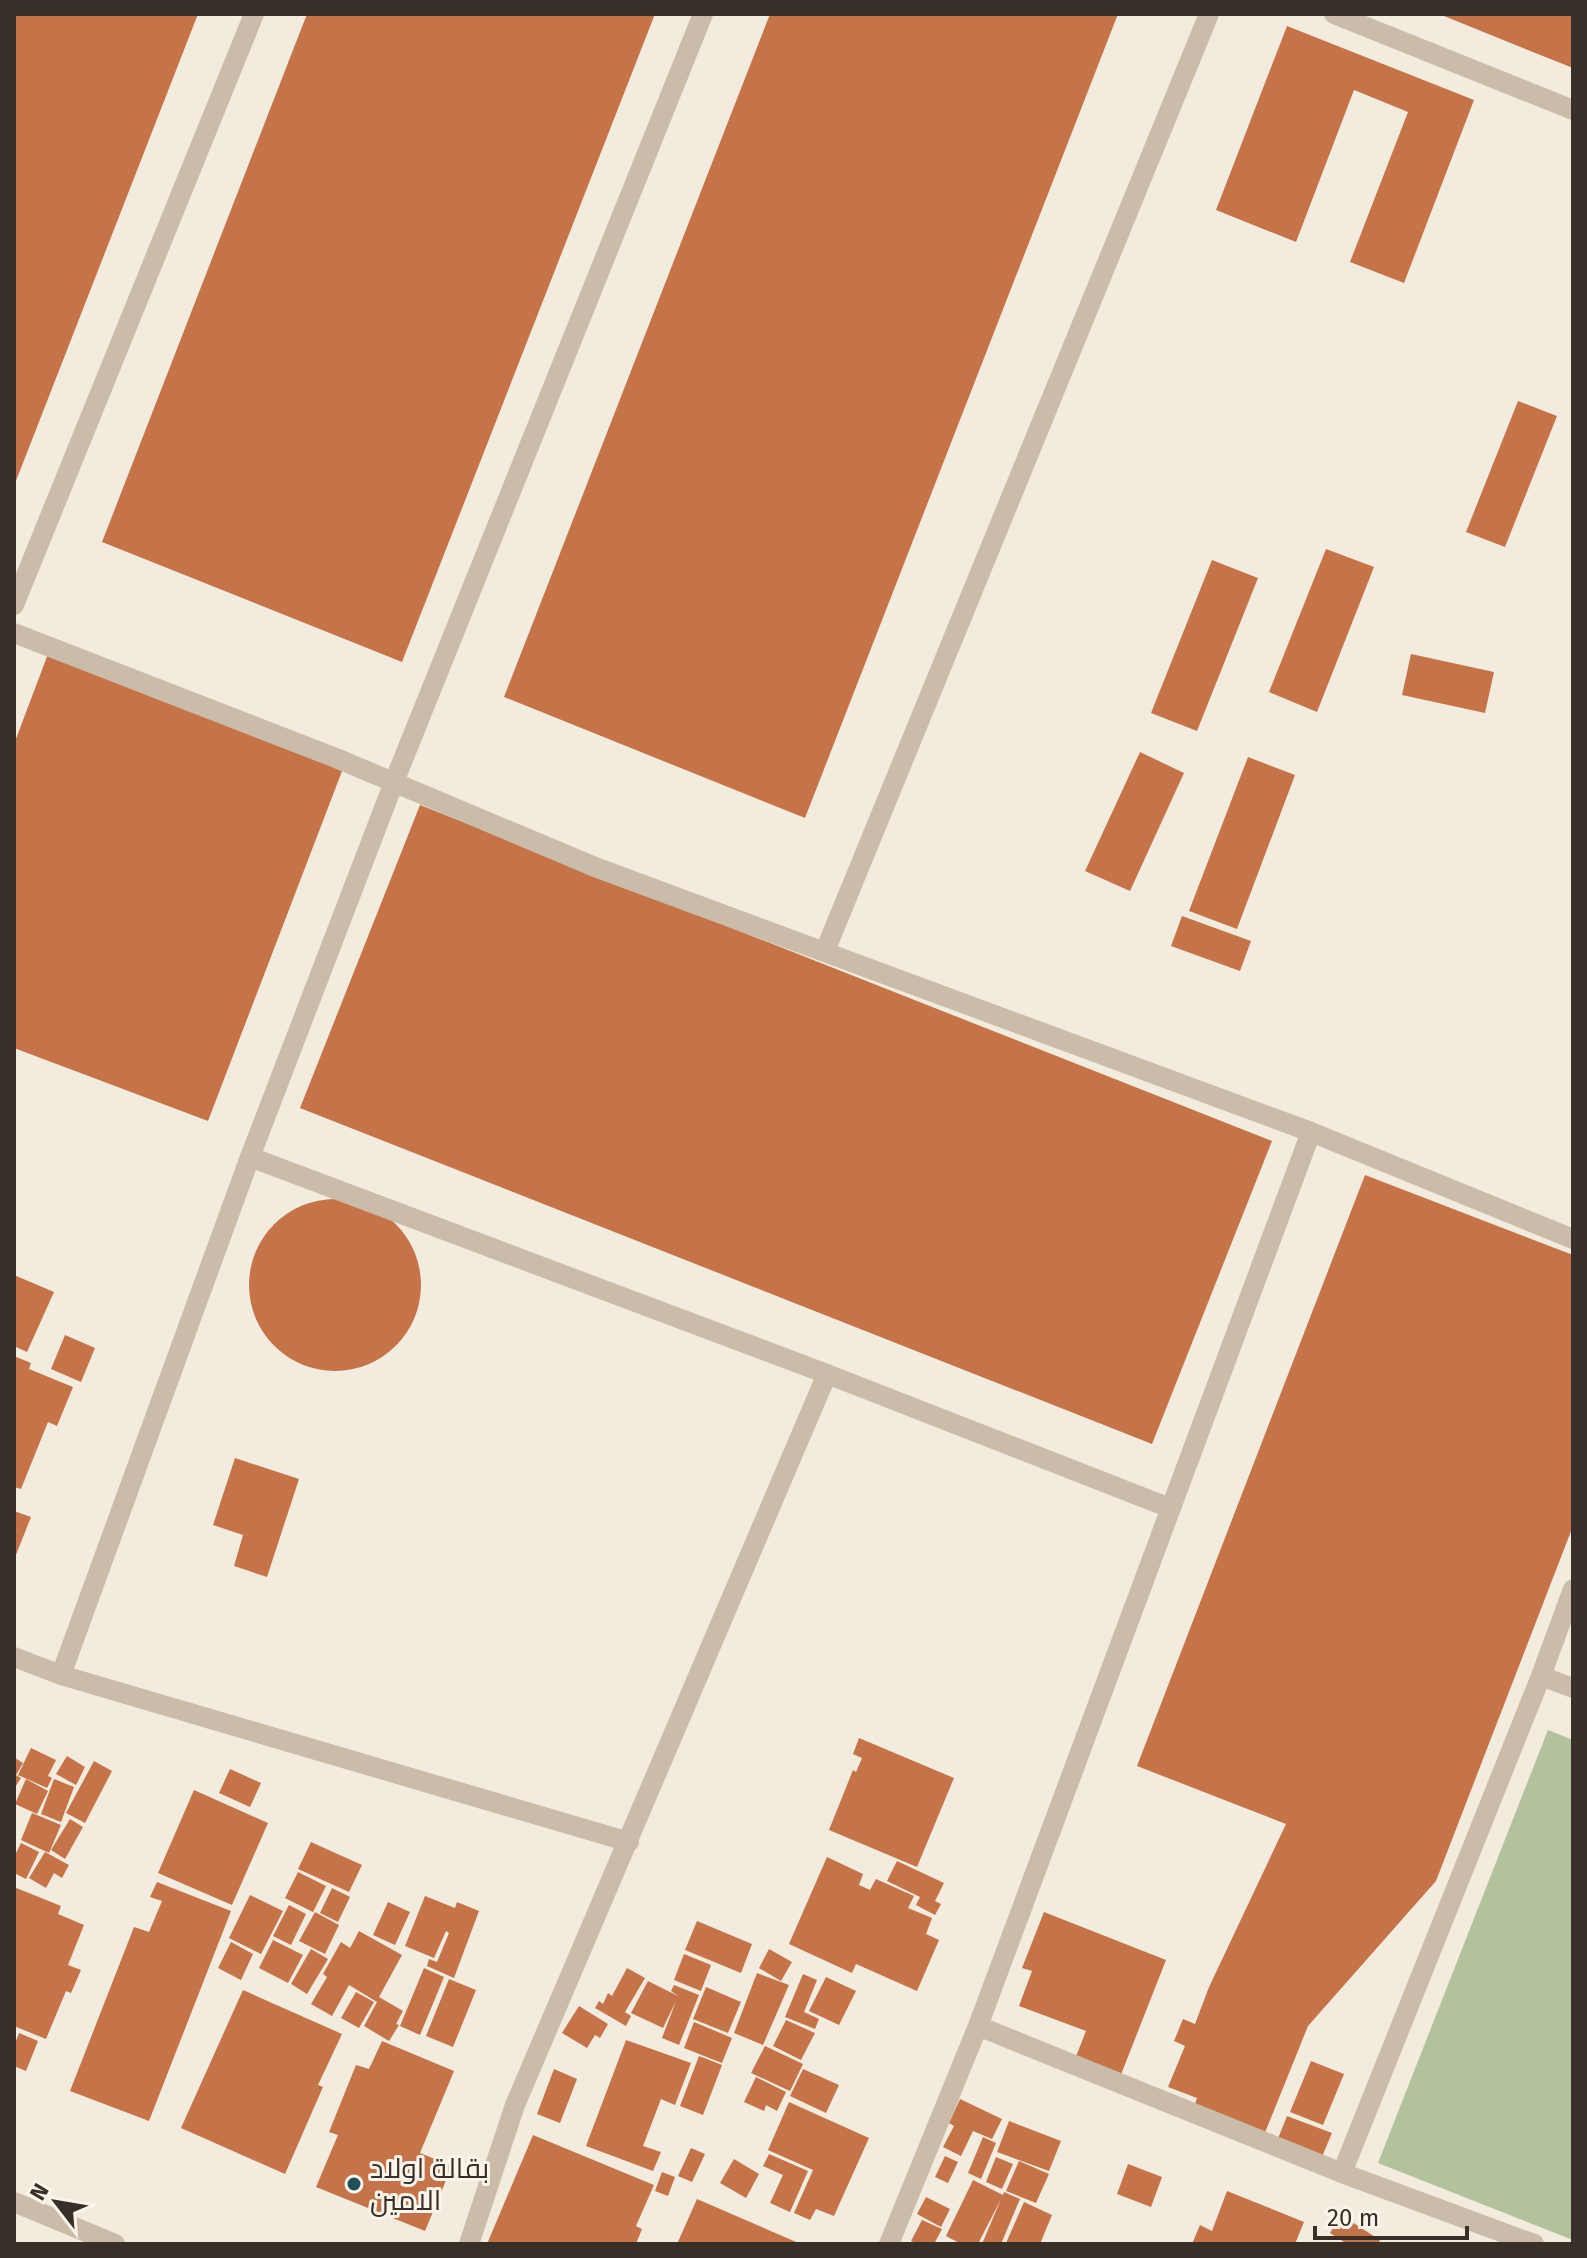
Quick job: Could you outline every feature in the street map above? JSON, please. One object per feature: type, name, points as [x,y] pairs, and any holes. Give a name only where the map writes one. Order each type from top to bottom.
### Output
[{"type":"street","points":[[14,605],[254,14]]},
{"type":"street","points":[[61,1675],[250,1157],[394,782],[703,14]]},
{"type":"street","points":[[825,951],[1209,14]]},
{"type":"street","points":[[1334,14],[1573,110]]},
{"type":"street","points":[[14,633],[394,782],[595,867],[1311,1132],[1573,1239]]},
{"type":"street","points":[[889,2244],[978,2026],[1311,1132]]},
{"type":"street","points":[[250,1157],[827,1374],[1170,1508]]},
{"type":"street","points":[[469,2244],[515,2105],[827,1374]]},
{"type":"street","points":[[1342,2173],[1573,1589]]},
{"type":"street","points":[[14,1657],[61,1675],[629,1842]]},
{"type":"street","points":[[1541,1676],[1573,1688]]},
{"type":"street","points":[[978,2026],[1342,2173],[1534,2244]]},
{"type":"street","points":[[14,2202],[115,2244]]},
{"type":"green space","points":[[1548,1730],[1573,1740],[1573,2240],[1378,2163]]},
{"type":"building","points":[[14,14],[198,14],[14,486]]},
{"type":"building","points":[[307,14],[655,14],[402,662],[102,542]]},
{"type":"building","points":[[770,14],[1118,14],[805,818],[504,697]]},
{"type":"building","points":[[1439,14],[1573,14],[1573,68],[1518,46]]},
{"type":"building","points":[[1287,26],[1474,100],[1404,283],[1350,262],[1408,112],[1354,90],[1296,242],[1216,210]]},
{"type":"building","points":[[1518,401],[1557,416],[1505,547],[1466,532]]},
{"type":"building","points":[[1326,549],[1374,567],[1317,712],[1269,692]]},
{"type":"building","points":[[1212,560],[1258,578],[1197,731],[1151,713]]},
{"type":"building","points":[[48,654],[344,766],[208,1121],[14,1048],[14,744]]},
{"type":"building","points":[[1411,654],[1494,672],[1485,713],[1402,695]]},
{"type":"building","points":[[1140,752],[1184,773],[1130,891],[1085,871]]},
{"type":"building","points":[[1248,757],[1295,775],[1237,929],[1189,911]]},
{"type":"building","points":[[420,805],[1272,1141],[1152,1444],[300,1108]]},
{"type":"building","points":[[1182,916],[1251,941],[1240,971],[1171,946]]},
{"type":"building","points":[[1365,1175],[1573,1255],[1573,1526],[1436,1881],[1308,2026],[1264,2135],[1194,2107],[1197,2098],[1168,2087],[1185,2046],[1174,2041],[1183,2019],[1195,2024],[1209,1987],[1286,1824],[1137,1766]]},
{"type":"building","points":[[335,1199],[368,1206],[396,1224],[414,1252],[421,1285],[414,1318],[396,1346],[368,1364],[335,1371],[302,1364],[274,1346],[256,1318],[249,1285],[256,1252],[274,1224],[302,1206]]},
{"type":"building","points":[[14,1275],[54,1292],[27,1352],[14,1346]]},
{"type":"building","points":[[65,1335],[95,1348],[81,1382],[51,1369]]},
{"type":"building","points":[[14,1356],[31,1363],[29,1369],[73,1387],[57,1426],[48,1422],[21,1489],[14,1487]]},
{"type":"building","points":[[235,1458],[299,1479],[267,1577],[234,1566],[243,1535],[213,1525]]},
{"type":"building","points":[[14,1511],[31,1517],[14,1560]]},
{"type":"building","points":[[859,1738],[954,1778],[917,1867],[829,1830],[853,1770],[856,1772],[862,1758],[853,1754]]},
{"type":"building","points":[[31,1748],[56,1760],[48,1776],[52,1778],[47,1788],[18,1775]]},
{"type":"building","points":[[67,1756],[85,1767],[76,1785],[56,1774]]},
{"type":"building","points":[[15,1758],[23,1763],[16,1775],[21,1778],[14,1789]]},
{"type":"building","points":[[94,1761],[112,1771],[85,1823],[66,1813]]},
{"type":"building","points":[[230,1769],[261,1783],[250,1807],[219,1793]]},
{"type":"building","points":[[26,1779],[48,1791],[37,1814],[15,1804]]},
{"type":"building","points":[[54,1779],[74,1787],[61,1822],[41,1814]]},
{"type":"building","points":[[194,1790],[268,1823],[232,1905],[158,1873]]},
{"type":"building","points":[[32,1813],[61,1825],[49,1853],[21,1840]]},
{"type":"building","points":[[70,1819],[83,1827],[65,1859],[51,1850]]},
{"type":"building","points":[[311,1842],[362,1865],[349,1892],[298,1869]]},
{"type":"building","points":[[21,1843],[39,1852],[26,1879],[14,1873],[14,1857]]},
{"type":"building","points":[[45,1852],[69,1865],[62,1878],[54,1873],[46,1888],[29,1878]]},
{"type":"building","points":[[827,1857],[863,1874],[859,1885],[870,1890],[876,1879],[914,1896],[908,1908],[932,1918],[926,1934],[939,1940],[917,1991],[856,1964],[852,1973],[789,1944]]},
{"type":"building","points":[[897,1861],[944,1883],[935,1901],[941,1904],[935,1915],[916,1905],[920,1897],[887,1881]]},
{"type":"building","points":[[298,1872],[326,1886],[313,1912],[285,1898]]},
{"type":"building","points":[[157,1882],[231,1911],[149,2121],[70,2091],[134,1927],[149,1932],[162,1901],[150,1897]]},
{"type":"building","points":[[14,1887],[61,1906],[58,1914],[84,1925],[68,1965],[81,1970],[71,1993],[66,1991],[46,2039],[14,2026]]},
{"type":"building","points":[[332,1888],[350,1897],[338,1922],[320,1913]]},
{"type":"building","points":[[250,1895],[283,1911],[261,1954],[229,1938]]},
{"type":"building","points":[[425,1896],[455,1908],[457,1902],[479,1911],[454,1978],[427,1966],[429,1959],[437,1962],[449,1933],[446,1931],[434,1958],[405,1946]]},
{"type":"building","points":[[388,1902],[410,1912],[395,1945],[373,1935]]},
{"type":"building","points":[[289,1905],[306,1914],[291,1945],[273,1936]]},
{"type":"building","points":[[315,1912],[339,1925],[325,1954],[299,1941]]},
{"type":"building","points":[[1044,1912],[1166,1960],[1120,2077],[1075,2059],[1086,2031],[1019,2006],[1032,1971],[1022,1968]]},
{"type":"building","points":[[697,1921],[752,1944],[741,1973],[685,1950]]},
{"type":"building","points":[[359,1931],[402,1955],[379,1997],[403,2011],[389,2041],[364,2026],[377,2002],[349,1985],[332,2016],[311,2004],[327,1977],[323,1974],[341,1942],[350,1948]]},
{"type":"building","points":[[273,1940],[303,1955],[288,1983],[259,1968]]},
{"type":"building","points":[[231,1942],[253,1954],[241,1980],[218,1968]]},
{"type":"building","points":[[311,1949],[328,1959],[307,1994],[291,1984]]},
{"type":"building","points":[[769,1949],[792,1962],[781,1981],[759,1968]]},
{"type":"building","points":[[684,1954],[711,1965],[701,1991],[674,1980]]},
{"type":"building","points":[[424,1968],[444,1977],[420,2035],[400,2026]]},
{"type":"building","points":[[627,1968],[645,1978],[625,2012],[631,2016],[626,2026],[595,2008],[599,2001],[603,2004],[608,1993],[612,1996]]},
{"type":"building","points":[[757,1973],[789,1985],[763,2045],[734,2033]]},
{"type":"building","points":[[803,1974],[817,1980],[804,2012],[819,2019],[815,2029],[785,2017]]},
{"type":"building","points":[[826,1977],[856,1991],[839,2025],[809,2011]]},
{"type":"building","points":[[449,1979],[476,1990],[453,2047],[426,2036]]},
{"type":"building","points":[[648,1981],[678,1996],[671,1991],[674,1985],[699,1995],[679,2045],[662,2038],[676,2001],[663,2028],[631,2013]]},
{"type":"building","points":[[706,1987],[741,2002],[728,2033],[693,2019]]},
{"type":"building","points":[[243,1990],[342,2034],[318,2085],[323,2087],[285,2174],[181,2128]]},
{"type":"building","points":[[356,1992],[374,2002],[359,2028],[341,2018]]},
{"type":"building","points":[[579,2006],[608,2024],[600,2038],[595,2035],[587,2048],[562,2033]]},
{"type":"building","points":[[786,2020],[815,2033],[801,2060],[773,2046]]},
{"type":"building","points":[[694,2022],[732,2038],[722,2063],[684,2048]]},
{"type":"building","points":[[19,2033],[38,2041],[26,2071],[14,2066],[14,2046]]},
{"type":"building","points":[[626,2040],[691,2063],[675,2105],[661,2099],[643,2146],[661,2152],[653,2171],[586,2146]]},
{"type":"building","points":[[382,2041],[454,2071],[420,2153],[452,2166],[425,2231],[316,2187],[338,2135],[329,2132],[356,2065],[369,2069]]},
{"type":"building","points":[[765,2046],[803,2064],[790,2091],[751,2073]]},
{"type":"building","points":[[699,2056],[722,2065],[703,2115],[680,2106]]},
{"type":"building","points":[[1311,2061],[1344,2074],[1323,2125],[1290,2112]]},
{"type":"building","points":[[554,2069],[577,2079],[560,2123],[537,2114]]},
{"type":"building","points":[[803,2069],[839,2085],[826,2113],[790,2096]]},
{"type":"building","points":[[756,2077],[786,2092],[777,2111],[766,2105],[764,2111],[744,2102]]},
{"type":"building","points":[[960,2099],[1002,2119],[992,2139],[973,2131],[961,2156],[943,2147],[954,2126],[949,2123]]},
{"type":"building","points":[[789,2102],[869,2138],[834,2216],[816,2209],[810,2220],[794,2213],[813,2170],[768,2150]]},
{"type":"building","points":[[1287,2116],[1332,2133],[1321,2159],[1277,2141]]},
{"type":"building","points":[[1009,2121],[1061,2141],[1049,2171],[997,2152]]},
{"type":"building","points":[[533,2135],[654,2185],[636,2226],[642,2229],[636,2244],[487,2244]]},
{"type":"building","points":[[983,2137],[996,2143],[981,2179],[968,2173]]},
{"type":"building","points":[[691,2148],[705,2154],[692,2182],[678,2176]]},
{"type":"building","points":[[769,2154],[808,2171],[790,2212],[770,2203],[783,2175],[763,2166]]},
{"type":"building","points":[[945,2156],[958,2162],[948,2183],[935,2177]]},
{"type":"building","points":[[996,2157],[1013,2164],[1002,2189],[986,2182]]},
{"type":"building","points":[[734,2159],[759,2174],[746,2198],[720,2183]]},
{"type":"building","points":[[1019,2161],[1049,2174],[1036,2203],[1006,2191]]},
{"type":"building","points":[[1128,2164],[1162,2177],[1151,2207],[1117,2194]]},
{"type":"building","points":[[662,2172],[675,2177],[668,2196],[655,2191]]},
{"type":"building","points":[[973,2180],[1003,2195],[1004,2192],[1020,2199],[1001,2244],[982,2244],[1001,2199],[978,2244],[961,2244],[946,2236]]},
{"type":"building","points":[[1227,2191],[1304,2222],[1295,2244],[1192,2244],[1200,2225],[1212,2231]]},
{"type":"building","points":[[926,2197],[950,2209],[941,2227],[917,2214]]},
{"type":"building","points":[[697,2199],[801,2244],[677,2244]]},
{"type":"building","points":[[1024,2202],[1052,2215],[1040,2244],[1006,2243]]},
{"type":"building","points":[[1341,2215],[1380,2240],[1378,2244],[1347,2244],[1330,2233]]},
{"type":"building","points":[[922,2220],[942,2229],[934,2244],[911,2241]]},
{"type":"place","name":"بقالة اولاد الامين","points":[[354,2184]]}]
